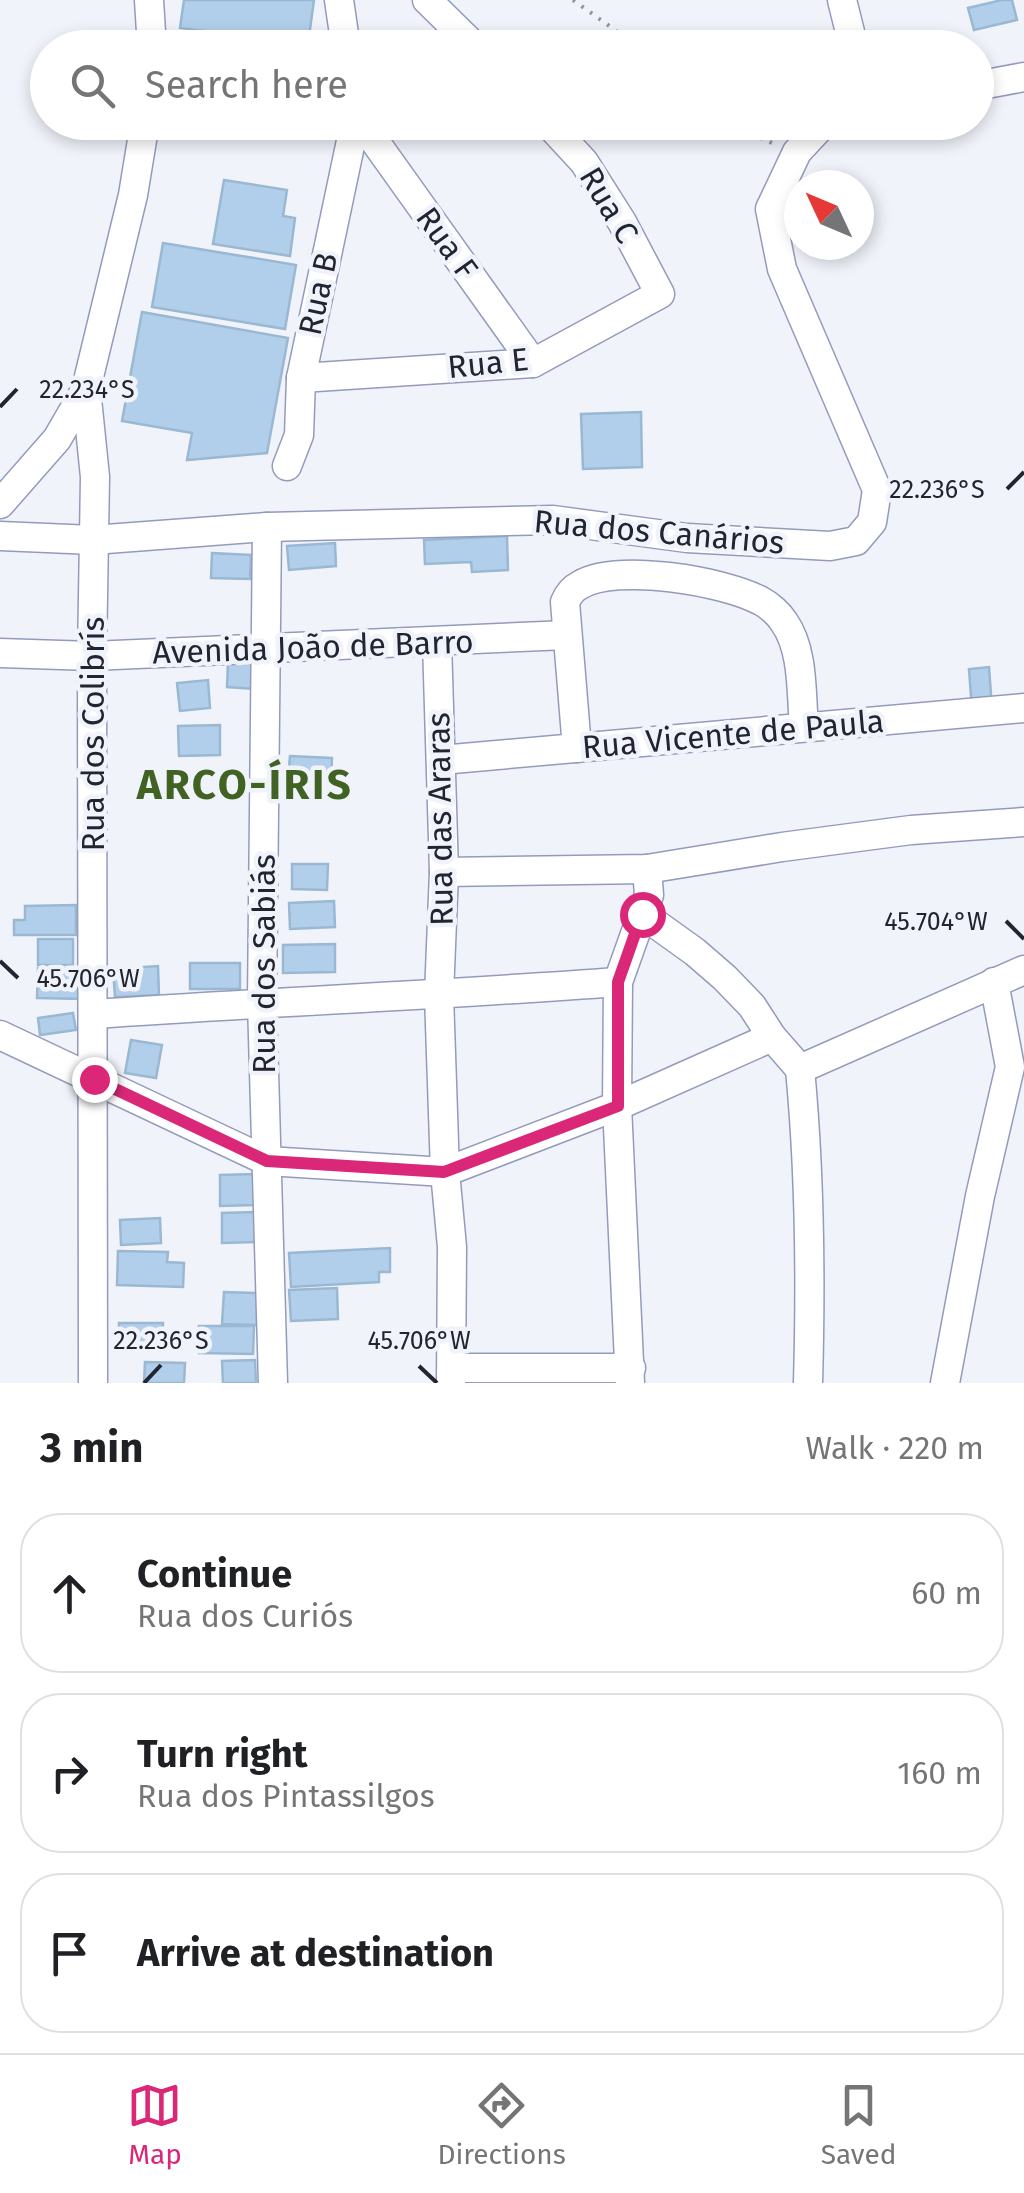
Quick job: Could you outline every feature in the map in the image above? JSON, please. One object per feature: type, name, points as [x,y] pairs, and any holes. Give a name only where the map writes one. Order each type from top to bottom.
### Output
[{"type":"street","points":[[150,0],[151,30]]},
{"type":"street","points":[[339,0],[343,30]]},
{"type":"street","points":[[428,0],[458,30]]},
{"type":"street","points":[[842,0],[850,30]]},
{"type":"street","points":[[994,83],[1024,78]]},
{"type":"street","points":[[0,504],[57,440],[86,388],[133,194],[142,140]]},
{"type":"street","name":"Rua B","points":[[287,466],[299,434],[301,378],[354,140]]},
{"type":"street","name":"Rua F","points":[[371,140],[533,363]]},
{"type":"street","name":"Rua C","points":[[564,140],[584,162],[622,222],[660,294]]},
{"type":"street","name":"Rua dos Canários","points":[[0,536],[93,540],[267,528],[553,520],[688,538],[830,546],[856,540],[872,522],[877,490],[782,269],[770,210],[797,152],[808,140]]},
{"type":"street","name":"Rua E","points":[[301,378],[533,363],[660,294]]},
{"type":"street","name":"Rua dos Colibrís","points":[[86,388],[95,477],[93,1383]]},
{"type":"street","name":"Rua dos Sabiás","points":[[267,528],[262,1002],[272,1383]]},
{"type":"street","points":[[577,748],[564,602],[577,586],[590,581],[638,574],[732,589],[765,602],[784,622],[796,648],[804,727]]},
{"type":"street","name":"Avenida João de Barro","points":[[0,653],[92,656],[567,635]]},
{"type":"street","name":"Rua das Araras","points":[[436,642],[444,872],[439,995],[444,1172],[452,1247],[451,1376]]},
{"type":"street","name":"Rua Vicente de Paula","points":[[441,760],[1024,708]]},
{"type":"street","points":[[444,872],[647,870],[911,830],[1024,822]]},
{"type":"street","points":[[451,1376],[630,1376],[618,1106],[618,982],[650,895],[647,870]]},
{"type":"street","points":[[642,914],[725,978],[752,1006],[800,1069],[808,1152],[808,1383]]},
{"type":"street","points":[[800,1069],[1024,970]]},
{"type":"street","points":[[94,1014],[618,982]]},
{"type":"street","points":[[945,1383],[980,1196],[1010,1067],[994,982]]},
{"type":"street","points":[[0,1035],[267,1161],[444,1172],[618,1106],[772,1037]]},
{"type":"path","points":[[573,0],[615,30]]},
{"type":"path","points":[[767,140],[797,152]]},
{"type":"building","points":[[184,0],[314,0],[310,30],[180,28]]},
{"type":"building","points":[[1012,0],[1017,20],[974,30],[968,8]]},
{"type":"building","points":[[224,180],[287,190],[283,216],[295,218],[290,256],[213,244]]},
{"type":"building","points":[[163,243],[296,265],[285,329],[152,307]]},
{"type":"building","points":[[142,312],[288,338],[267,453],[187,460],[192,433],[122,421]]},
{"type":"building","points":[[641,412],[642,467],[583,469],[581,414]]},
{"type":"building","points":[[507,536],[508,570],[472,572],[471,562],[425,564],[424,540]]},
{"type":"building","points":[[335,543],[336,566],[289,570],[287,546]]},
{"type":"building","points":[[212,553],[251,555],[250,579],[211,578]]},
{"type":"building","points":[[228,663],[255,664],[254,689],[227,687]]},
{"type":"building","points":[[989,667],[992,708],[972,710],[969,669]]},
{"type":"building","points":[[208,680],[210,708],[180,711],[177,683]]},
{"type":"building","points":[[220,725],[220,755],[179,756],[178,726]]},
{"type":"building","points":[[290,756],[332,758],[331,783],[288,780]]},
{"type":"building","points":[[292,864],[328,864],[327,890],[292,889]]},
{"type":"building","points":[[334,901],[335,927],[290,929],[289,903]]},
{"type":"building","points":[[76,905],[76,935],[14,935],[14,920],[25,920],[25,906]]},
{"type":"building","points":[[38,939],[73,939],[73,965],[38,965]]},
{"type":"building","points":[[335,944],[335,972],[283,973],[283,945]]},
{"type":"building","points":[[190,963],[240,963],[240,989],[190,989]]},
{"type":"building","points":[[158,966],[159,995],[115,997],[113,969]]},
{"type":"building","points":[[38,968],[85,969],[84,999],[37,998]]},
{"type":"building","points":[[73,1013],[76,1030],[40,1035],[38,1018]]},
{"type":"building","points":[[131,1040],[162,1045],[156,1078],[125,1073]]},
{"type":"building","points":[[255,1174],[255,1205],[220,1206],[220,1175]]},
{"type":"building","points":[[258,1212],[259,1242],[222,1243],[222,1213]]},
{"type":"building","points":[[160,1218],[161,1243],[121,1245],[120,1220]]},
{"type":"building","points":[[390,1248],[390,1272],[379,1272],[379,1282],[291,1287],[289,1253]]},
{"type":"building","points":[[118,1251],[168,1252],[167,1262],[184,1263],[183,1287],[117,1285]]},
{"type":"building","points":[[337,1288],[338,1319],[291,1321],[289,1290]]},
{"type":"building","points":[[224,1292],[259,1293],[258,1325],[222,1324]]},
{"type":"building","points":[[119,1323],[163,1323],[162,1349],[118,1348]]},
{"type":"building","points":[[199,1326],[254,1326],[253,1354],[199,1353]]},
{"type":"building","points":[[255,1360],[256,1383],[223,1383],[222,1361]]},
{"type":"building","points":[[145,1362],[185,1363],[184,1383],[144,1383]]},
{"type":"district","name":"ARCO-ÍRIS","points":[[245,785]]},
{"type":"route","points":[[94,1079],[267,1161],[444,1172],[618,1106],[618,982],[642,914]]}]
